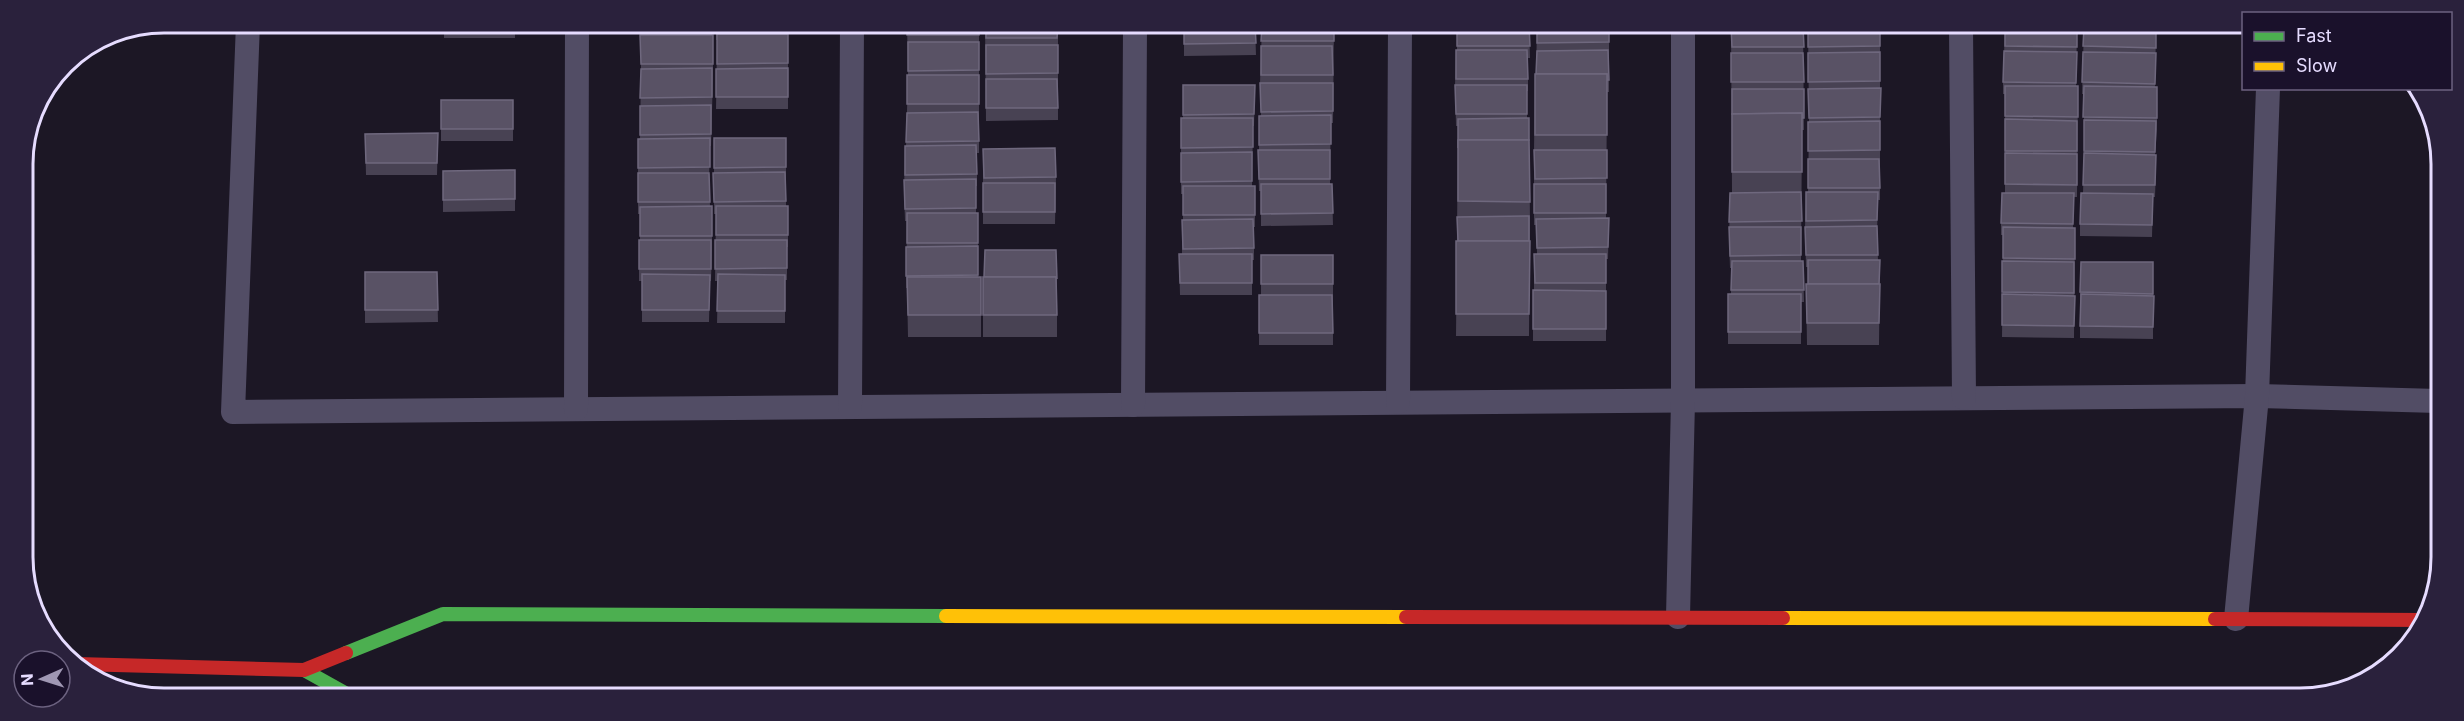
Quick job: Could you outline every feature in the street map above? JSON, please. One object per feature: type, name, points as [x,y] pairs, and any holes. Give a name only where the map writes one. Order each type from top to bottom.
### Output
[{"type":"street","points":[[89,664],[304,670],[443,614],[2415,620]]},
{"type":"street","points":[[304,670],[336,688]]},
{"type":"lane","points":[[248,33],[233,412],[2257,396],[2431,402]]},
{"type":"lane","points":[[576,409],[577,33]]},
{"type":"lane","points":[[850,407],[852,33]]},
{"type":"lane","points":[[1133,405],[1135,33]]},
{"type":"lane","points":[[1398,402],[1400,33]]},
{"type":"lane","points":[[1678,617],[1683,401],[1683,33]]},
{"type":"lane","points":[[1961,33],[1964,398]]},
{"type":"lane","points":[[2236,619],[2257,396],[2268,90]]},
{"type":"building","points":[[907,33],[979,33],[979,35],[907,35]]},
{"type":"building","points":[[986,33],[1057,33],[1057,38],[986,38]]},
{"type":"building","points":[[1184,33],[1255,33],[1256,43],[1184,44]]},
{"type":"building","points":[[1262,33],[1334,33],[1334,41],[1261,41]]},
{"type":"building","points":[[1457,33],[1529,33],[1530,46],[1457,46]]},
{"type":"building","points":[[1537,33],[1609,33],[1609,42],[1537,43]]},
{"type":"building","points":[[1731,33],[1803,33],[1804,47],[1732,47]]},
{"type":"building","points":[[1808,33],[1880,33],[1880,46],[1808,47]]},
{"type":"building","points":[[2005,33],[2077,33],[2077,47],[2005,46]]},
{"type":"building","points":[[2084,33],[2156,33],[2156,48],[2083,46]]},
{"type":"building","points":[[717,34],[788,34],[788,63],[717,64]]},
{"type":"building","points":[[640,35],[713,35],[713,64],[641,64]]},
{"type":"building","points":[[908,42],[979,42],[979,70],[908,71]]},
{"type":"building","points":[[986,45],[1058,45],[1058,73],[986,74]]},
{"type":"building","points":[[1261,46],[1332,46],[1333,75],[1261,75]]},
{"type":"building","points":[[1456,50],[1527,50],[1528,79],[1456,79]]},
{"type":"building","points":[[1608,50],[1609,80],[1607,80],[1607,74],[1536,74],[1537,51]]},
{"type":"building","points":[[2004,51],[2077,52],[2076,83],[2003,82]]},
{"type":"building","points":[[1880,52],[1880,81],[1808,82],[1808,53]]},
{"type":"building","points":[[2083,52],[2156,53],[2155,84],[2082,82]]},
{"type":"building","points":[[1731,53],[1803,53],[1804,82],[1731,82]]},
{"type":"building","points":[[712,68],[712,97],[640,98],[641,69]]},
{"type":"building","points":[[788,68],[788,97],[716,97],[716,69]]},
{"type":"building","points":[[1535,74],[1607,74],[1607,135],[1535,135]]},
{"type":"building","points":[[907,75],[979,75],[979,104],[907,104]]},
{"type":"building","points":[[986,79],[1057,79],[1058,108],[986,108]]},
{"type":"building","points":[[1260,83],[1333,83],[1333,111],[1261,112]]},
{"type":"building","points":[[1183,85],[1255,85],[1254,114],[1183,115]]},
{"type":"building","points":[[1455,85],[1527,85],[1527,114],[1456,114]]},
{"type":"building","points":[[2005,86],[2078,86],[2078,117],[2005,116]]},
{"type":"building","points":[[2084,86],[2157,87],[2157,118],[2083,117]]},
{"type":"building","points":[[1881,88],[1880,117],[1809,118],[1808,89]]},
{"type":"building","points":[[1732,89],[1804,89],[1804,118],[1802,118],[1802,113],[1732,114]]},
{"type":"building","points":[[441,100],[513,100],[513,129],[441,129]]},
{"type":"building","points":[[711,105],[711,134],[640,135],[640,106]]},
{"type":"building","points":[[978,112],[979,141],[906,142],[907,113]]},
{"type":"building","points":[[1802,113],[1802,172],[1732,172],[1732,114]]},
{"type":"building","points":[[1331,115],[1331,144],[1259,145],[1259,116]]},
{"type":"building","points":[[1181,118],[1253,118],[1253,147],[1181,148]]},
{"type":"building","points":[[1529,118],[1529,140],[1458,140],[1458,119]]},
{"type":"building","points":[[2005,119],[2077,121],[2077,151],[2005,151]]},
{"type":"building","points":[[2084,120],[2156,121],[2155,152],[2084,151]]},
{"type":"building","points":[[1880,121],[1880,150],[1808,151],[1808,122]]},
{"type":"building","points":[[438,133],[437,163],[366,163],[365,134]]},
{"type":"building","points":[[710,138],[710,167],[638,168],[638,139]]},
{"type":"building","points":[[714,138],[786,138],[786,167],[714,168]]},
{"type":"building","points":[[1458,140],[1529,140],[1530,202],[1458,201]]},
{"type":"building","points":[[976,145],[977,174],[905,175],[905,146]]},
{"type":"building","points":[[1055,148],[1056,177],[984,178],[983,149]]},
{"type":"building","points":[[1258,150],[1330,150],[1330,179],[1259,179]]},
{"type":"building","points":[[1534,150],[1607,150],[1607,178],[1535,179]]},
{"type":"building","points":[[1252,152],[1252,181],[1181,182],[1181,153]]},
{"type":"building","points":[[2005,153],[2077,154],[2077,185],[2005,184]]},
{"type":"building","points":[[2084,153],[2156,155],[2155,185],[2083,185]]},
{"type":"building","points":[[1808,159],[1879,159],[1880,188],[1808,188]]},
{"type":"building","points":[[515,170],[515,199],[443,200],[443,171]]},
{"type":"building","points":[[785,172],[786,201],[714,202],[713,173]]},
{"type":"building","points":[[638,173],[709,173],[710,202],[638,202]]},
{"type":"building","points":[[976,179],[976,208],[905,209],[904,180]]},
{"type":"building","points":[[983,183],[1055,183],[1055,212],[983,212]]},
{"type":"building","points":[[1261,184],[1332,184],[1333,213],[1261,214]]},
{"type":"building","points":[[1534,184],[1606,184],[1606,213],[1534,213]]},
{"type":"building","points":[[1183,186],[1255,186],[1255,215],[1183,215]]},
{"type":"building","points":[[1801,192],[1802,221],[1729,222],[1730,193]]},
{"type":"building","points":[[1806,192],[1878,192],[1877,220],[1806,221]]},
{"type":"building","points":[[2002,193],[2074,193],[2073,224],[2001,223]]},
{"type":"building","points":[[2081,193],[2153,194],[2152,225],[2080,224]]},
{"type":"building","points":[[712,206],[712,236],[640,236],[640,207]]},
{"type":"building","points":[[716,206],[788,206],[788,235],[716,235]]},
{"type":"building","points":[[907,213],[978,213],[978,243],[907,243]]},
{"type":"building","points":[[1529,216],[1529,241],[1458,241],[1457,217]]},
{"type":"building","points":[[1609,218],[1608,247],[1537,248],[1536,219]]},
{"type":"building","points":[[1253,219],[1254,248],[1183,249],[1182,220]]},
{"type":"building","points":[[1877,226],[1878,255],[1806,255],[1805,227]]},
{"type":"building","points":[[1729,227],[1801,227],[1801,255],[1730,256]]},
{"type":"building","points":[[2003,227],[2075,228],[2075,259],[2003,258]]},
{"type":"building","points":[[639,240],[711,240],[711,269],[639,269]]},
{"type":"building","points":[[715,240],[787,240],[787,268],[715,269]]},
{"type":"building","points":[[1456,241],[1530,241],[1529,314],[1456,314]]},
{"type":"building","points":[[978,246],[978,275],[906,276],[906,247]]},
{"type":"building","points":[[985,250],[1056,250],[1057,279],[1056,277],[984,277]]},
{"type":"building","points":[[1179,254],[1252,254],[1252,283],[1180,283]]},
{"type":"building","points":[[1534,254],[1606,254],[1606,283],[1535,283]]},
{"type":"building","points":[[1261,255],[1333,255],[1333,284],[1261,284]]},
{"type":"building","points":[[1808,260],[1880,260],[1879,284],[1808,284]]},
{"type":"building","points":[[1732,261],[1803,261],[1804,290],[1731,290]]},
{"type":"building","points":[[2002,261],[2074,262],[2074,293],[2002,292]]},
{"type":"building","points":[[2081,262],[2153,262],[2153,294],[2080,292]]},
{"type":"building","points":[[365,272],[437,272],[438,310],[365,310]]},
{"type":"building","points":[[642,274],[710,275],[709,310],[642,310]]},
{"type":"building","points":[[718,274],[785,275],[785,311],[717,311]]},
{"type":"building","points":[[907,277],[981,277],[981,315],[908,315]]},
{"type":"building","points":[[983,277],[1056,277],[1057,315],[983,315]]},
{"type":"building","points":[[1806,284],[1880,284],[1879,323],[1807,323]]},
{"type":"building","points":[[1533,290],[1606,291],[1606,329],[1533,329]]},
{"type":"building","points":[[1728,294],[1801,294],[1801,332],[1728,332]]},
{"type":"building","points":[[2002,294],[2075,296],[2074,326],[2002,325]]},
{"type":"building","points":[[2081,294],[2154,296],[2153,327],[2080,326]]},
{"type":"building","points":[[1259,295],[1332,295],[1333,333],[1259,333]]},
{"type":"traffic: fast","points":[[346,653],[443,614],[946,616]]},
{"type":"traffic: fast","points":[[304,670],[336,688]]},
{"type":"traffic: slow","points":[[946,616],[1406,617]]},
{"type":"traffic: slow","points":[[1783,618],[2215,619]]},
{"type":"traffic: jam","points":[[1406,617],[1783,618]]},
{"type":"traffic: jam","points":[[2215,619],[2415,620]]},
{"type":"traffic: jam","points":[[89,664],[304,670],[346,653]]}]
